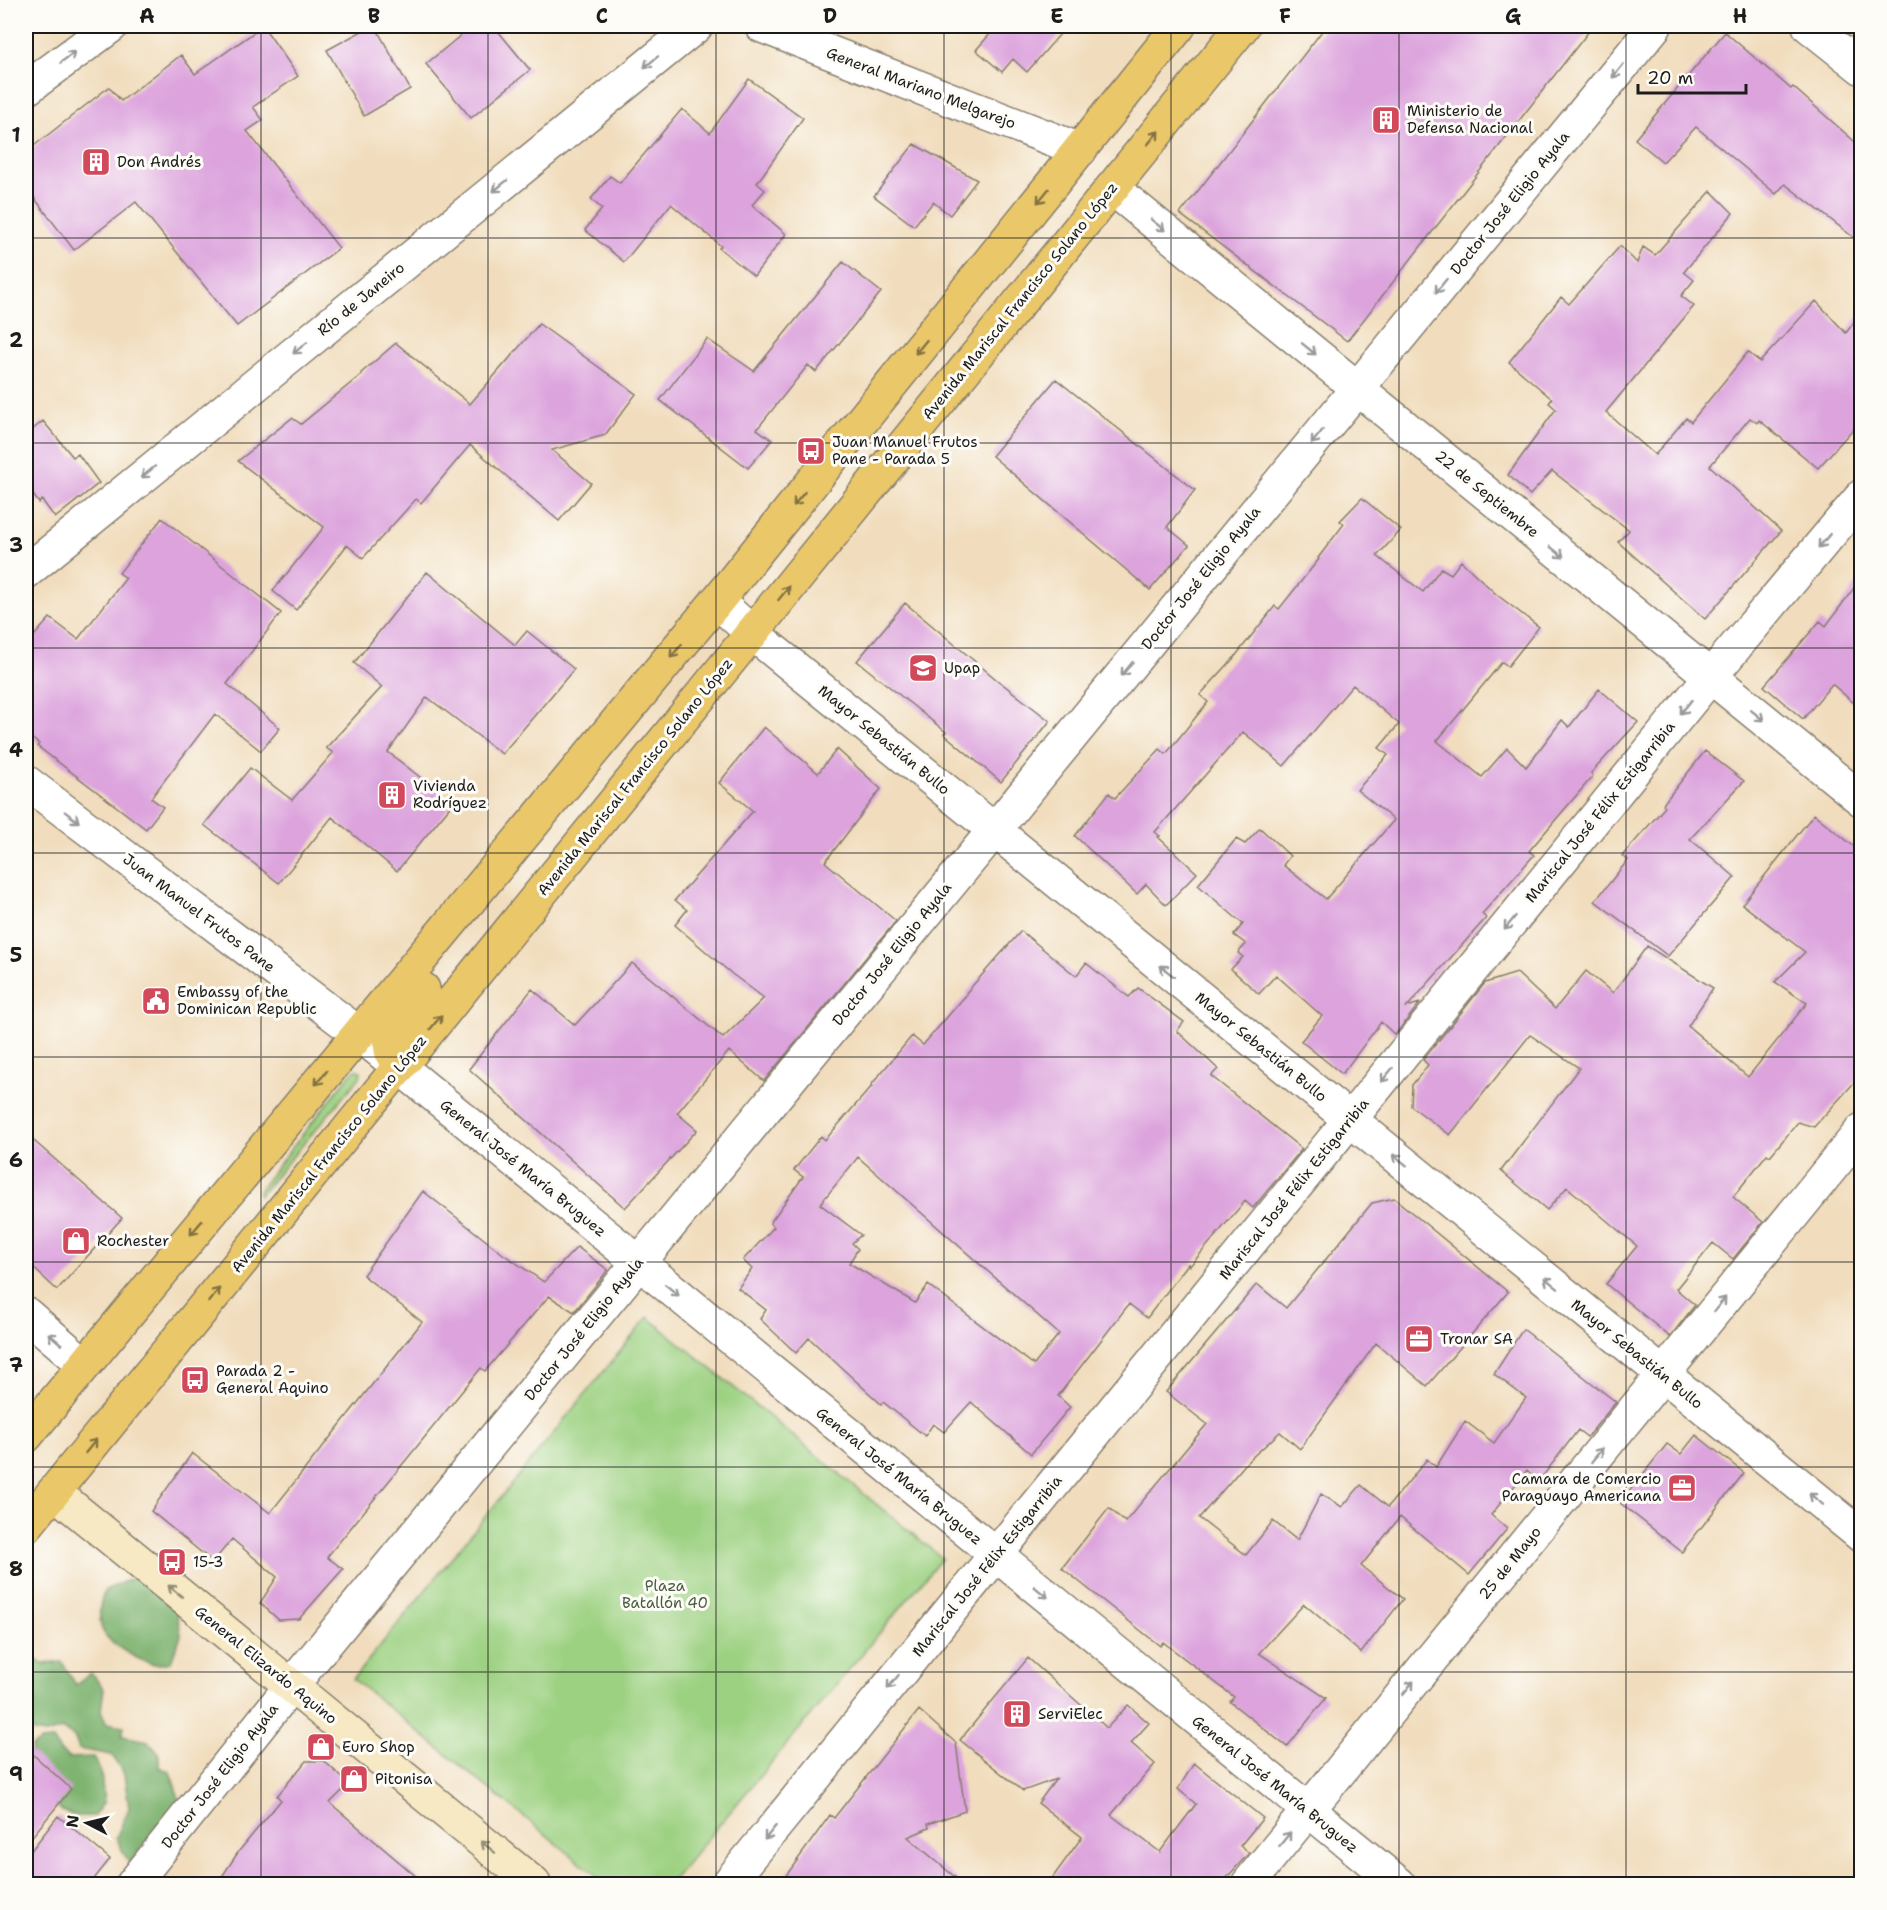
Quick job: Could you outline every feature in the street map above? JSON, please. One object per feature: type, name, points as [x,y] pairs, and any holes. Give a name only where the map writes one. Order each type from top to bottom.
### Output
[{"type":"highway","points":[[26,1436],[717,601],[1179,26]]},
{"type":"highway","name":"Avenida Mariscal Francisco Solano López","points":[[26,1526],[1243,26]]},
{"type":"highway","points":[[399,1067],[391,1051],[391,1036],[396,1024],[571,803],[587,776],[600,741]]},
{"type":"main road","name":"General Elizardo Aquino","points":[[54,1492],[534,1884]]},
{"type":"street","points":[[26,89],[111,26]]},
{"type":"street","name":"Río de Janeiro","points":[[26,572],[696,26]]},
{"type":"street","name":"General Mariano Melgarejo","points":[[762,26],[1080,150]]},
{"type":"street","name":"Doctor José Eligio Ayala","points":[[133,1884],[291,1686],[1655,26]]},
{"type":"street","points":[[1809,26],[1862,68]]},
{"type":"street","name":"22 de Septiembre","points":[[1112,188],[1862,800]]},
{"type":"street","name":"Mariscal José Félix Estigarribia","points":[[728,1884],[1710,676],[1862,496]]},
{"type":"street","name":"Mayor Sebastián Bullo","points":[[717,601],[752,633],[1862,1536]]},
{"type":"street","name":"Juan Manuel Frutos Pane","points":[[26,782],[358,1033],[399,1067]]},
{"type":"street","name":"General José María Bruguez","points":[[399,1067],[1399,1884]]},
{"type":"street","name":"25 de Mayo","points":[[1248,1884],[1862,1130]]},
{"type":"street","points":[[26,1314],[84,1364]]},
{"type":"green space","points":[[353,1071],[361,1071],[360,1077],[259,1196],[258,1193],[262,1186]]},
{"type":"green space","name":"Plaza Batallón 40","points":[[648,1317],[942,1558],[670,1884],[607,1884],[353,1679]]},
{"type":"green space","points":[[137,1576],[177,1613],[181,1635],[171,1662],[150,1663],[133,1656],[109,1639],[101,1626],[100,1608],[105,1590]]},
{"type":"green space","points":[[26,1651],[42,1664],[62,1662],[76,1685],[91,1673],[104,1689],[101,1710],[106,1723],[124,1726],[122,1736],[148,1741],[159,1754],[159,1767],[170,1772],[180,1801],[129,1863],[116,1838],[129,1808],[124,1774],[112,1755],[79,1749],[74,1736],[61,1729],[46,1734],[33,1732],[26,1703]]},
{"type":"green space","points":[[53,1740],[59,1750],[69,1758],[93,1757],[101,1773],[104,1802],[94,1816],[76,1816],[62,1811],[27,1781],[32,1747],[40,1741]]},
{"type":"building","points":[[263,26],[298,76],[253,107],[263,120],[247,131],[339,248],[237,326],[136,202],[74,250],[26,187],[26,152],[109,87],[121,101],[181,55],[195,74]]},
{"type":"building","points":[[375,26],[410,89],[364,116],[327,50]]},
{"type":"building","points":[[472,26],[494,26],[530,70],[471,118],[426,64]]},
{"type":"building","points":[[997,26],[1067,26],[1027,72],[1013,59],[1002,72],[976,50]]},
{"type":"building","name":"Ministerio de Defensa Nacional","points":[[1326,26],[1593,26],[1347,341],[1180,214]]},
{"type":"building","points":[[1725,32],[1791,89],[1793,87],[1862,148],[1862,244],[1785,184],[1776,194],[1696,127],[1663,162],[1635,139]]},
{"type":"building","points":[[749,79],[803,118],[757,183],[765,190],[752,205],[786,234],[754,276],[671,204],[624,262],[585,230],[602,209],[591,199],[610,176],[620,183],[682,109],[710,133]]},
{"type":"building","points":[[914,144],[977,180],[950,215],[933,202],[914,226],[874,196]]},
{"type":"building","points":[[1711,191],[1733,213],[1684,272],[1694,280],[1681,296],[1694,306],[1606,412],[1655,455],[1686,418],[1691,422],[1748,352],[1760,362],[1816,301],[1846,333],[1862,311],[1862,419],[1818,468],[1759,420],[1757,423],[1750,418],[1710,466],[1781,531],[1705,619],[1618,542],[1629,530],[1552,471],[1530,495],[1508,475],[1556,409],[1549,403],[1552,399],[1509,362],[1561,297],[1569,304],[1620,246],[1637,263],[1643,247],[1655,255]]},
{"type":"building","points":[[843,262],[881,292],[816,372],[808,365],[757,429],[772,440],[748,468],[660,400],[707,339],[754,371]]},
{"type":"building","points":[[539,324],[636,394],[605,435],[552,450],[591,483],[559,521],[470,445],[421,503],[416,499],[363,558],[347,545],[296,610],[273,591],[324,527],[238,461],[292,418],[301,424],[396,343],[470,404]]},
{"type":"building","points":[[1056,379],[1195,490],[1167,527],[1189,545],[1150,590],[992,456]]},
{"type":"building","points":[[43,421],[73,457],[78,454],[99,483],[55,518],[42,500],[39,503],[26,485],[26,435]]},
{"type":"building","points":[[1362,498],[1401,530],[1377,556],[1423,592],[1441,568],[1451,574],[1461,561],[1496,594],[1539,627],[1508,666],[1502,662],[1437,741],[1482,777],[1507,748],[1526,767],[1562,720],[1569,727],[1599,689],[1638,722],[1591,773],[1593,776],[1529,851],[1534,855],[1482,914],[1486,918],[1407,1007],[1420,1003],[1395,1035],[1381,1022],[1342,1074],[1301,1041],[1322,1016],[1276,975],[1259,994],[1231,969],[1243,957],[1238,953],[1246,944],[1234,935],[1243,924],[1198,885],[1236,839],[1245,844],[1260,828],[1290,856],[1283,865],[1326,899],[1394,820],[1357,790],[1388,755],[1379,748],[1399,724],[1353,685],[1284,766],[1243,732],[1155,832],[1197,873],[1166,905],[1146,884],[1137,894],[1075,836],[1109,793],[1115,798],[1160,749],[1166,754],[1208,702],[1200,695],[1233,659],[1275,606],[1279,609],[1344,524],[1340,521]]},
{"type":"building","points":[[162,518],[281,613],[227,684],[280,728],[261,751],[215,714],[151,798],[163,807],[146,829],[37,746],[39,744],[26,734],[26,645],[50,618],[78,639],[126,578],[119,573]]},
{"type":"building","points":[[427,572],[515,645],[527,631],[574,669],[502,754],[427,697],[388,752],[453,803],[397,871],[332,817],[279,883],[204,825],[250,768],[292,800],[333,753],[326,748],[382,687],[354,663]]},
{"type":"building","points":[[1862,577],[1862,710],[1832,684],[1803,719],[1764,686],[1820,621],[1826,626]]},
{"type":"building","points":[[905,603],[1050,721],[1001,782],[944,734],[946,732],[857,661]]},
{"type":"building","points":[[764,727],[818,773],[837,749],[881,789],[825,862],[896,921],[764,1081],[729,1051],[677,1113],[697,1130],[625,1208],[469,1069],[532,989],[575,1025],[632,963],[723,1038],[764,998],[675,925],[687,910],[675,900],[753,811],[719,783]]},
{"type":"building","points":[[1705,751],[1744,781],[1690,839],[1735,877],[1668,956],[1595,901],[1628,860],[1622,856],[1665,807],[1663,804]]},
{"type":"building","points":[[1814,814],[1862,853],[1862,1074],[1814,1127],[1798,1122],[1770,1156],[1767,1154],[1733,1197],[1763,1222],[1733,1259],[1713,1243],[1676,1289],[1695,1305],[1670,1337],[1606,1284],[1637,1246],[1567,1187],[1547,1210],[1501,1171],[1579,1068],[1530,1035],[1450,1135],[1411,1106],[1412,1085],[1428,1065],[1423,1060],[1485,983],[1517,973],[1555,1009],[1586,971],[1613,993],[1647,946],[1713,988],[1688,1026],[1748,1077],[1807,1003],[1775,982],[1805,952],[1742,904]]},
{"type":"building","points":[[1021,931],[1076,976],[1086,963],[1129,997],[1138,988],[1184,1022],[1177,1031],[1218,1069],[1211,1076],[1302,1149],[1253,1208],[1245,1201],[1190,1266],[1188,1264],[1147,1318],[1129,1304],[1058,1396],[1070,1407],[1031,1454],[971,1402],[944,1432],[933,1424],[925,1436],[883,1402],[881,1404],[809,1338],[796,1353],[760,1319],[766,1310],[738,1288],[752,1269],[743,1260],[774,1227],[770,1223],[803,1177],[794,1170],[821,1136],[825,1140],[912,1036],[923,1045]],"holes":[[[858,1157],[1059,1334],[1034,1365],[928,1285],[915,1303],[849,1263],[858,1249],[852,1243],[861,1235],[820,1204]]]},
{"type":"building","points":[[26,1134],[122,1218],[57,1290],[26,1261]]},
{"type":"building","points":[[423,1191],[503,1254],[544,1282],[577,1247],[608,1270],[574,1312],[549,1296],[485,1371],[481,1368],[327,1557],[343,1569],[299,1619],[279,1620],[260,1603],[277,1577],[232,1539],[213,1562],[151,1511],[192,1453],[270,1513],[422,1322],[363,1275]]},
{"type":"building","points":[[1394,1198],[1508,1292],[1427,1386],[1376,1343],[1300,1449],[1280,1432],[1248,1461],[1199,1518],[1246,1555],[1273,1521],[1297,1540],[1321,1494],[1342,1507],[1361,1485],[1388,1507],[1427,1459],[1436,1467],[1465,1421],[1494,1443],[1526,1398],[1494,1374],[1523,1329],[1616,1402],[1587,1437],[1578,1430],[1539,1481],[1527,1470],[1491,1515],[1507,1529],[1469,1575],[1400,1517],[1361,1566],[1403,1599],[1361,1653],[1304,1604],[1259,1653],[1326,1698],[1287,1747],[1230,1702],[1234,1697],[1163,1642],[1160,1646],[1062,1568],[1109,1508],[1125,1522],[1207,1424],[1166,1392],[1257,1284],[1286,1308],[1372,1203]]},
{"type":"building","name":"Camara de Comercio Paraguayo Americana","points":[[1696,1435],[1744,1473],[1682,1552],[1620,1503],[1667,1444],[1681,1454]]},
{"type":"building","points":[[1028,1658],[1107,1728],[1128,1705],[1149,1723],[1131,1743],[1155,1764],[1111,1815],[1160,1852],[1196,1804],[1178,1789],[1194,1763],[1263,1818],[1240,1846],[1249,1853],[1221,1884],[1048,1884],[1082,1837],[1038,1803],[1056,1779],[1023,1791],[960,1740]]},
{"type":"building","points":[[919,1710],[956,1743],[965,1811],[928,1824],[929,1828],[908,1837],[963,1884],[780,1884],[830,1815],[834,1818]]},
{"type":"building","points":[[26,1748],[71,1789],[26,1844]]},
{"type":"building","points":[[306,1761],[324,1761],[349,1784],[330,1803],[425,1884],[217,1884],[239,1851],[281,1800],[277,1796]]},
{"type":"building","points":[[58,1816],[110,1859],[90,1884],[26,1884],[26,1857]]},
{"type":"place","name":"Ministerio de Defensa Nacional","points":[[1386,120]]},
{"type":"place","name":"Don Andrés","points":[[96,162]]},
{"type":"place","name":"Juan Manuel Frutos Pane - Parada 5","points":[[811,451]]},
{"type":"place","name":"Upap","points":[[923,668]]},
{"type":"place","name":"Vivienda Rodríguez","points":[[392,795]]},
{"type":"place","name":"Embassy of the Dominican Republic","points":[[156,1001]]},
{"type":"place","name":"Rochester","points":[[76,1241]]},
{"type":"place","name":"Tronar SA","points":[[1419,1339]]},
{"type":"place","name":"Parada 2 - General Aquino","points":[[195,1380]]},
{"type":"place","name":"Camara de Comercio Paraguayo Americana","points":[[1682,1488]]},
{"type":"place","name":"15-3","points":[[172,1562]]},
{"type":"place","name":"ServiElec","points":[[1017,1714]]},
{"type":"place","name":"Euro Shop","points":[[321,1747]]},
{"type":"place","name":"Pitonisa","points":[[354,1779]]}]
